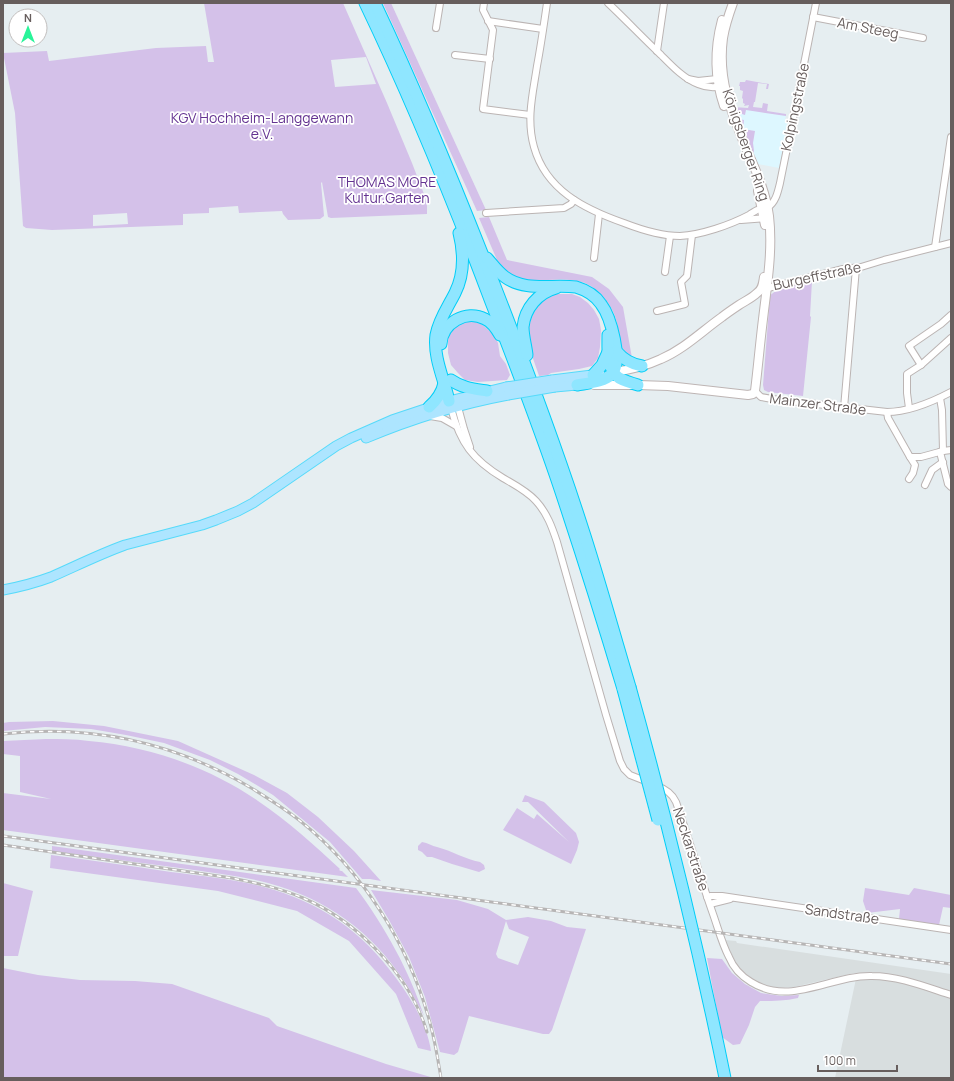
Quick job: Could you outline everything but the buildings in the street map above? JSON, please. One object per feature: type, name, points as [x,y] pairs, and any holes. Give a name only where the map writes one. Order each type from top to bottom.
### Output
[{"type":"highway","points":[[365,3],[404,87],[452,201],[511,354],[560,488],[660,794],[683,886],[725,1078]]},
{"type":"highway","points":[[375,3],[429,123],[482,252],[533,385],[585,535],[626,688],[679,903],[700,994],[717,1078]]},
{"type":"highway","points":[[452,201],[461,240],[463,260],[462,274],[458,287],[440,320],[436,335],[436,351],[448,381],[464,387],[487,391]]},
{"type":"highway","points":[[482,252],[501,273],[515,282],[532,286],[564,286],[576,288],[587,292],[597,299],[607,315],[611,327],[611,367],[613,372],[623,380],[638,384]]},
{"type":"highway","points":[[533,385],[523,332],[526,314],[532,303],[541,295],[552,289],[564,286]]},
{"type":"highway","points":[[454,404],[441,342],[447,328],[455,320],[464,316],[475,316],[490,322],[497,330],[511,354]]},
{"type":"highway","points":[[612,352],[627,362],[642,366]]},
{"type":"highway","points":[[593,375],[612,352]]},
{"type":"highway","points":[[577,385],[608,378],[613,372]]},
{"type":"highway","points":[[428,411],[448,381]]},
{"type":"main road","name":"Königsberger Ring","points":[[727,3],[717,37],[716,63],[720,84],[763,188],[766,218],[764,310],[755,391]]},
{"type":"main road","name":"Königsberger Ring","points":[[720,84],[723,42],[727,19],[732,3]]},
{"type":"main road","name":"Burgeffstraße","points":[[613,372],[642,366],[661,359],[678,350],[694,340],[722,317],[757,294],[765,286]]},
{"type":"main road","points":[[750,299],[760,300],[763,303],[764,310]]},
{"type":"main road","points":[[3,590],[30,584],[50,577],[125,545],[216,520],[253,503],[336,446],[392,420],[454,404],[487,391],[507,391],[553,384],[613,372]]},
{"type":"main road","points":[[553,384],[577,385]]},
{"type":"main road","name":"Mainzer Straße","points":[[577,385],[638,384],[746,395],[753,394],[755,391]]},
{"type":"main road","points":[[454,404],[479,401],[507,391]]},
{"type":"street","points":[[436,28],[440,3]]},
{"type":"street","points":[[484,3],[483,10],[493,30],[482,109],[530,115]]},
{"type":"street","points":[[547,3],[530,115],[531,136],[534,147],[541,166],[553,183],[565,194],[584,207],[599,214],[638,228],[670,236],[692,235],[739,220],[757,210],[765,208]]},
{"type":"street","points":[[608,3],[670,64],[688,79],[720,84]]},
{"type":"street","points":[[657,51],[664,3]]},
{"type":"street","name":"Kolpingstraße","points":[[765,208],[774,202],[778,193],[816,3]]},
{"type":"street","name":"Am Steeg","points":[[813,17],[923,38]]},
{"type":"street","points":[[488,21],[543,29]]},
{"type":"street","points":[[455,55],[490,59]]},
{"type":"street","points":[[935,247],[949,165],[951,137]]},
{"type":"street","points":[[486,213],[564,208],[571,204],[574,200]]},
{"type":"street","points":[[594,258],[599,214]]},
{"type":"street","points":[[739,220],[766,218]]},
{"type":"street","points":[[657,311],[685,304],[682,282],[687,276],[692,235]]},
{"type":"street","points":[[665,272],[670,236]]},
{"type":"street","name":"Burgeffstraße","points":[[765,286],[843,269],[856,268],[951,243]]},
{"type":"street","points":[[844,408],[856,268]]},
{"type":"street","points":[[920,365],[909,346],[941,324],[951,315]]},
{"type":"street","points":[[909,408],[907,374],[920,365],[951,338]]},
{"type":"street","name":"Mainzer Straße","points":[[755,391],[760,397],[772,399],[887,412],[909,408],[940,398],[951,392]]},
{"type":"street","points":[[940,398],[942,410],[943,462],[948,484],[951,487]]},
{"type":"street","name":"Neckarstraße","points":[[454,404],[456,426],[464,444],[480,461],[530,495],[548,518],[557,542],[620,761],[624,769],[630,775],[664,788],[674,797],[728,957],[733,965],[740,973],[756,985],[765,989],[777,991],[793,991],[813,988],[849,978],[879,976],[896,978],[951,995]]},
{"type":"street","name":"Neckarstraße","points":[[454,404],[473,454]]},
{"type":"street","points":[[428,411],[456,426]]},
{"type":"street","points":[[887,412],[888,418],[915,465],[913,473],[909,479]]},
{"type":"street","points":[[910,457],[921,457],[951,450]]},
{"type":"street","points":[[925,485],[932,470],[943,462]]},
{"type":"street","name":"Sandstraße","points":[[707,897],[722,896],[951,930]]},
{"type":"street","name":"Sandstraße","points":[[710,904],[732,898]]},
{"type":"shaded area","points":[[734,107],[786,114],[785,122],[788,123],[779,168],[758,164]]},
{"type":"shaded area","points":[[725,940],[951,974],[951,1078],[835,1078],[857,974],[854,973],[794,987],[776,988],[754,980],[745,973],[737,965]]},
{"type":"green space","name":"KGV Hochheim-Langgewann e.V.","points":[[204,3],[343,3],[412,163],[424,194],[427,214],[331,218],[328,217],[322,182],[324,216],[320,219],[288,220],[282,211],[239,213],[238,206],[209,208],[209,213],[183,214],[183,225],[52,230],[26,228],[23,226],[15,113],[3,53],[47,51],[49,61],[156,48],[206,46],[208,62],[214,62]],"holes":[[[366,57],[376,84],[335,87],[331,60]],[[127,213],[128,224],[93,226],[93,215]]]},
{"type":"green space","points":[[383,3],[391,3],[486,210],[477,211]]},
{"type":"green space","points":[[746,80],[769,84],[768,89],[766,89],[767,84],[758,83],[753,107],[762,108],[763,103],[768,104],[767,111],[786,114],[786,116],[746,110],[745,115],[736,112],[734,107],[748,108],[749,105],[744,106],[745,104],[743,103],[742,98],[743,91],[740,90],[739,86],[740,82],[745,82]]},
{"type":"green space","points":[[738,119],[744,120],[743,129],[755,131],[753,154]]},
{"type":"green space","points":[[489,217],[507,260],[592,277],[609,289],[623,307],[632,358],[623,350],[621,346],[615,317],[610,305],[591,286],[571,280],[558,279],[530,281],[524,280],[509,273],[497,260],[479,218]]},
{"type":"green space","points":[[812,281],[811,317],[803,396],[768,392],[764,390],[763,385],[770,296],[783,288]]},
{"type":"green space","points":[[556,294],[572,294],[580,297],[594,310],[599,319],[601,330],[598,358],[592,366],[539,376],[532,356],[528,336],[529,326],[539,305],[550,296]]},
{"type":"green space","points":[[477,321],[494,335],[498,343],[500,356],[506,364],[510,375],[507,380],[478,382],[465,380],[451,365],[448,353],[448,333],[462,322]]},
{"type":"green space","points":[[53,721],[104,726],[178,741],[254,775],[287,793],[318,817],[354,851],[381,881],[362,879],[330,842],[273,795],[238,774],[210,760],[164,743],[91,729],[45,727],[3,731],[3,723]]},
{"type":"green space","points":[[46,739],[83,740],[133,748],[155,753],[199,768],[239,789],[280,817],[348,877],[3,830],[3,793],[51,799],[20,792],[20,756],[3,754],[3,741]]},
{"type":"green space","points":[[525,795],[544,802],[576,833],[579,842],[571,864],[503,830],[517,808],[534,819],[537,814],[569,842],[528,802],[522,802]]},
{"type":"green space","points":[[422,842],[480,862],[484,865],[485,869],[479,872],[432,857],[427,857],[418,850],[418,846]]},
{"type":"green space","points":[[52,846],[356,888],[376,917],[395,949],[404,966],[424,1016],[405,982],[378,947],[346,919],[310,898],[268,883],[248,878],[52,851]]},
{"type":"green space","points":[[51,855],[241,882],[284,893],[321,910],[338,920],[354,933],[383,961],[409,997],[420,1017],[427,1033],[431,1051],[418,1048],[396,994],[349,941],[297,911],[218,891],[50,868]]},
{"type":"green space","points":[[3,883],[33,891],[18,956],[3,956]]},
{"type":"green space","points":[[865,888],[909,895],[914,888],[951,895],[951,908],[943,907],[939,925],[899,919],[900,909],[867,913],[863,901]]},
{"type":"green space","points":[[371,890],[457,900],[488,909],[506,920],[528,917],[551,921],[567,927],[586,929],[552,1030],[549,1034],[543,1034],[469,1016],[458,1052],[454,1055],[440,1052],[425,997],[409,957]],"holes":[[[506,921],[509,929],[529,937],[518,965],[498,958],[496,954]]]},
{"type":"green space","points":[[707,958],[722,959],[732,973],[745,984],[761,993],[782,996],[799,995],[798,998],[760,1001],[755,1007],[749,1025],[740,1044],[733,1045],[722,1037]]},
{"type":"green space","points":[[3,968],[38,975],[80,980],[135,981],[172,984],[269,1018],[277,1026],[386,1064],[434,1078],[3,1078]]},
{"type":"railway","points":[[3,734],[69,732],[132,740],[164,749],[224,773],[253,789],[299,820],[344,862],[381,911],[396,938],[410,966],[421,994],[432,1030],[441,1078]]},
{"type":"railway","points":[[3,836],[951,964]]},
{"type":"railway","points":[[3,845],[232,878],[294,894],[323,908],[343,921],[379,952],[408,990],[419,1011],[427,1032]]},
{"type":"park label","name":"THOMAS MORE Kultur.Garten","points":[[387,190]]}]
